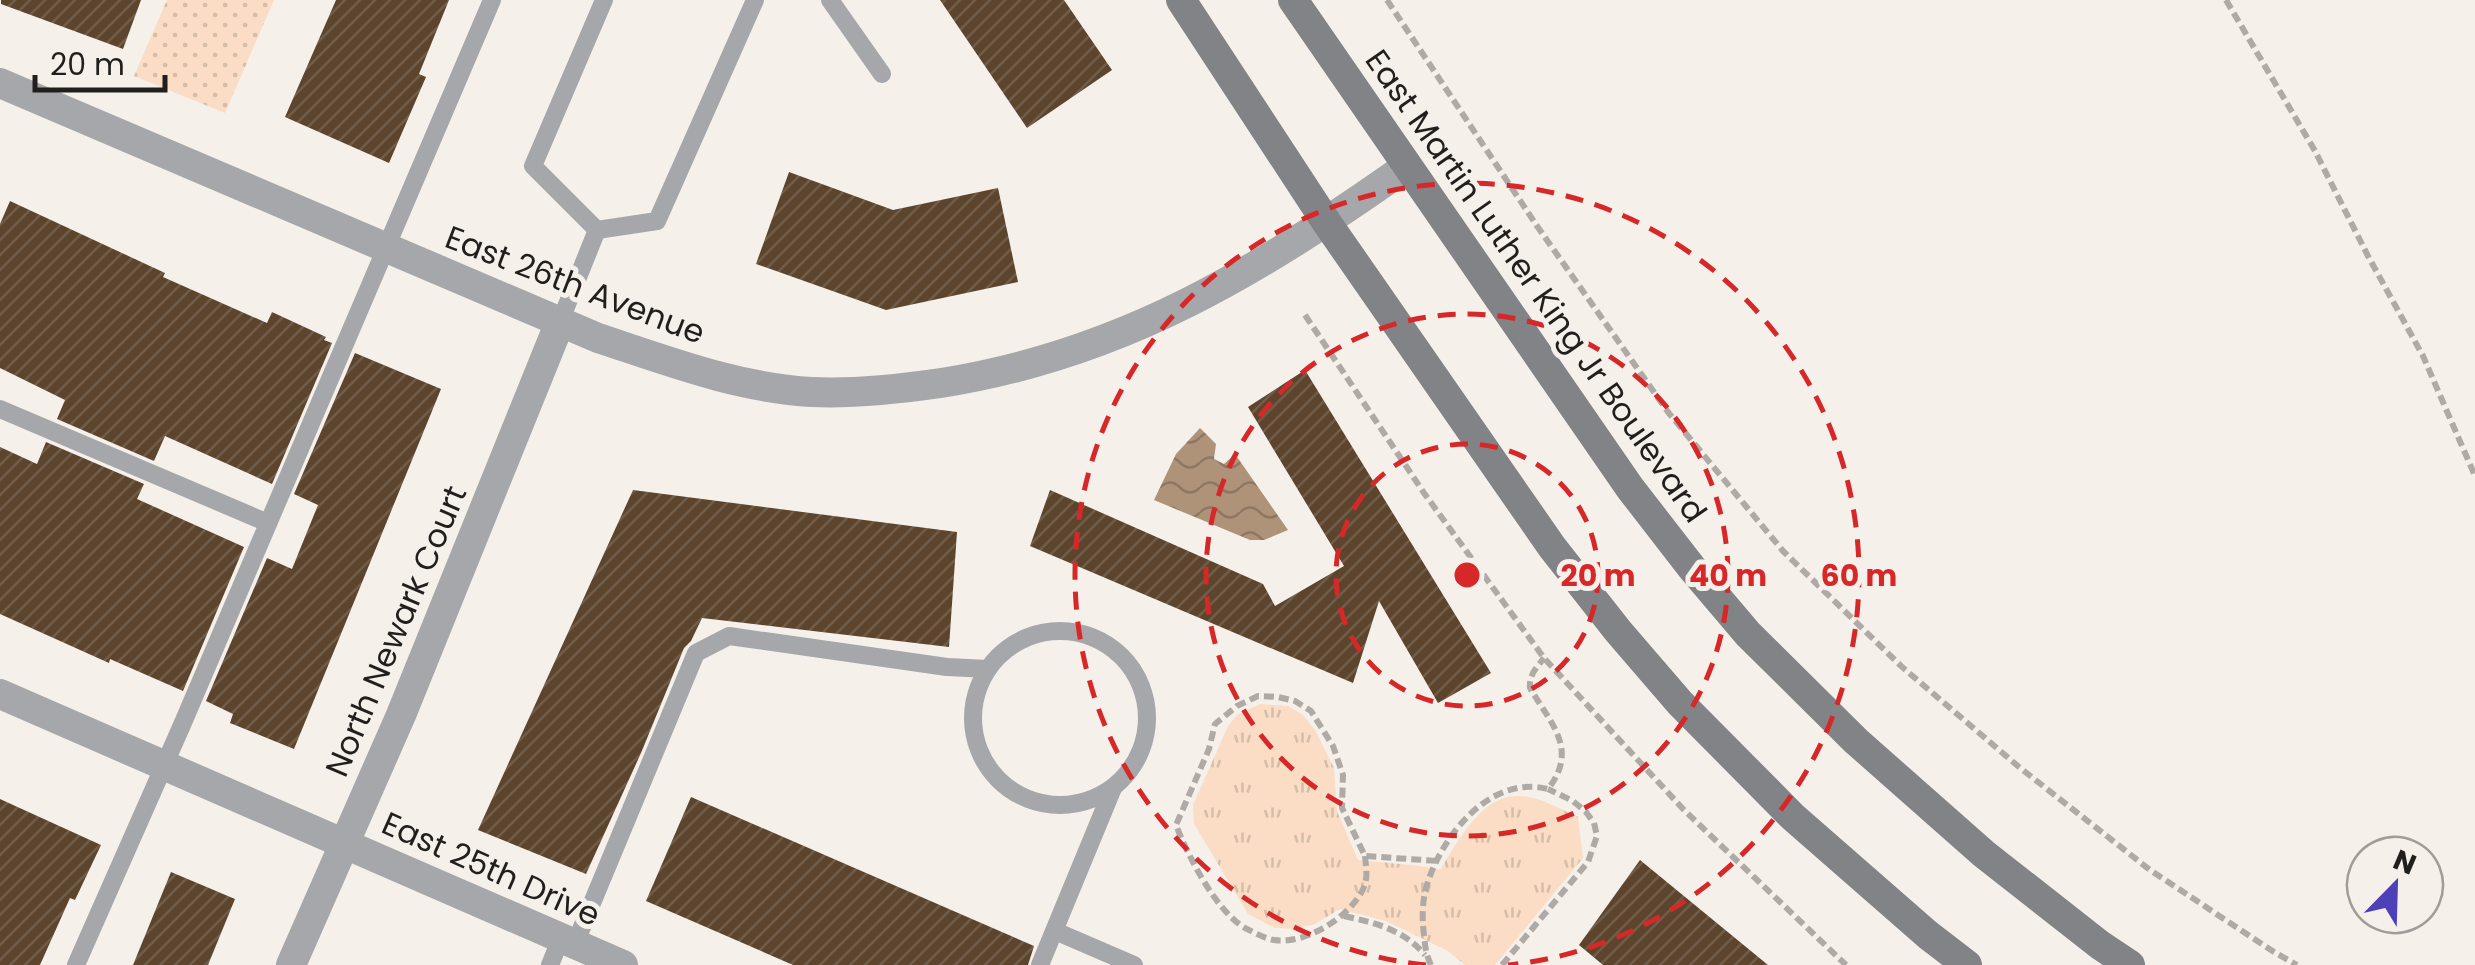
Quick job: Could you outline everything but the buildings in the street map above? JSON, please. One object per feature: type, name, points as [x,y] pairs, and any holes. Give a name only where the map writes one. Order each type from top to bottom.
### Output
[{"type":"main road","points":[[1181,0],[1327,223],[1552,547],[1618,631],[1680,703],[1793,817],[1967,965]]},
{"type":"main road","name":"East Martin Luther King Jr Boulevard","points":[[1293,0],[1630,488],[1748,634],[1856,742],[1984,854],[2130,965]]},
{"type":"street","name":"East 26th Avenue","points":[[0,83],[598,338],[700,372],[808,392],[921,386],[986,376],[1114,337],[1238,278],[1327,223],[1406,167]]},
{"type":"street","name":"North Newark Court","points":[[290,965],[402,716],[560,322]]},
{"type":"street","name":"East 25th Drive","points":[[0,694],[344,842],[562,949],[624,965]]},
{"type":"lane","points":[[76,965],[492,0]]},
{"type":"lane","points":[[596,230],[532,166],[604,0]]},
{"type":"lane","points":[[596,230],[657,221],[755,0]]},
{"type":"lane","points":[[830,0],[882,74]]},
{"type":"lane","points":[[560,322],[596,230]]},
{"type":"lane","points":[[0,408],[268,523]]},
{"type":"lane","points":[[1066,631],[1095,638],[1120,655],[1138,679],[1148,708],[1146,738],[1134,766],[1113,788],[1086,802],[1059,806],[1033,801],[1009,789],[990,770],[978,746],[973,720],[976,694],[988,669],[1009,648],[1036,635],[1066,631]]},
{"type":"lane","points":[[562,949],[696,653],[728,636],[988,669]]},
{"type":"lane","points":[[1040,965],[1113,788]]},
{"type":"lane","points":[[1055,932],[1134,965]]},
{"type":"path","points":[[1386,0],[1536,226],[1668,412],[1783,551],[1901,666],[2019,767],[2150,870],[2297,965]]},
{"type":"path","points":[[2226,0],[2316,152],[2422,356],[2475,476]]},
{"type":"path","points":[[1305,315],[1424,493],[1544,658],[1684,810],[1846,965]]},
{"type":"path","points":[[1544,658],[1529,680],[1530,688],[1561,740],[1563,754],[1562,766],[1548,789]]},
{"type":"path","points":[[1258,696],[1296,701],[1310,711],[1333,746],[1343,774],[1342,808],[1364,856],[1365,886],[1342,916],[1322,930],[1274,940],[1242,926],[1200,874],[1176,825],[1216,724],[1237,706],[1258,696]]},
{"type":"path","points":[[1429,961],[1423,903],[1449,839],[1496,794],[1538,786],[1573,800],[1594,822],[1596,836],[1588,862],[1502,965]]},
{"type":"path","points":[[1364,856],[1438,861]]},
{"type":"path","points":[[1342,916],[1400,932],[1429,961]]},
{"type":"green space","points":[[167,0],[274,0],[225,113],[134,76]]},
{"type":"green space","points":[[1260,704],[1288,706],[1303,715],[1315,730],[1334,768],[1337,811],[1358,860],[1440,870],[1471,822],[1493,803],[1518,796],[1578,817],[1583,858],[1495,965],[1465,965],[1448,951],[1386,921],[1340,909],[1315,924],[1275,928],[1248,914],[1194,824],[1193,805],[1228,726],[1237,715]]},
{"type":"water","points":[[1200,428],[1216,444],[1214,459],[1224,464],[1235,454],[1288,530],[1264,540],[1250,540],[1154,500],[1176,454]]}]
